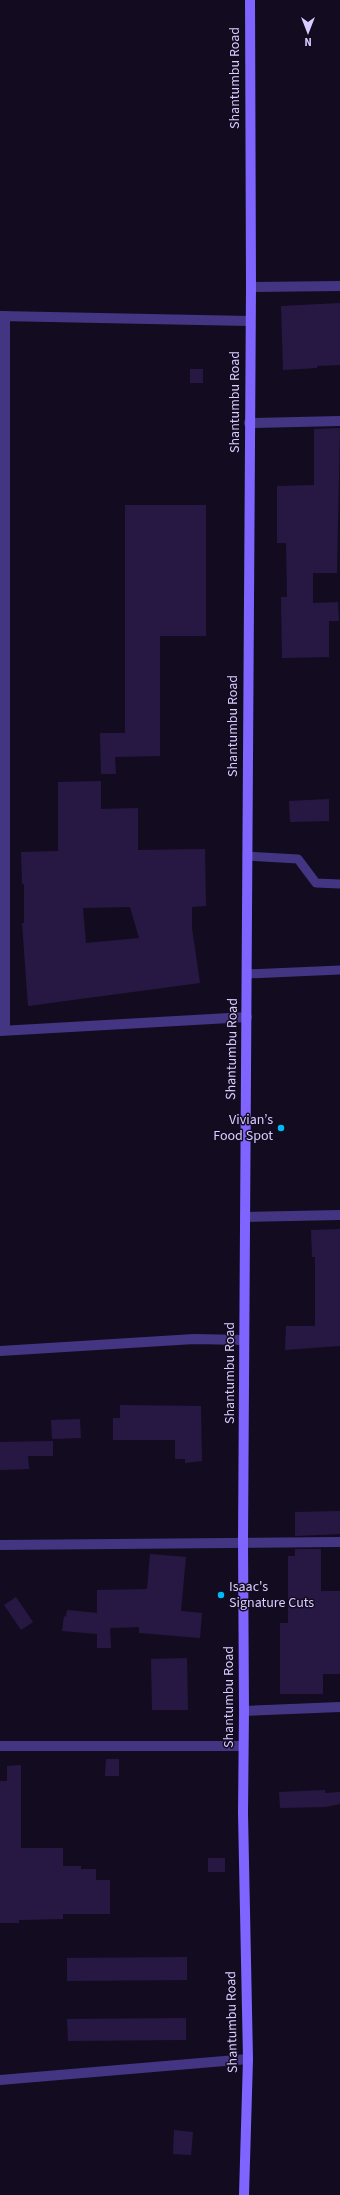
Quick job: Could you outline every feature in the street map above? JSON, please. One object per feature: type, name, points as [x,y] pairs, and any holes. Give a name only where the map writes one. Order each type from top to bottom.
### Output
[{"type":"street","name":"Shantumbu Road","points":[[244,2195],[248,2059],[243,1746],[243,1542],[250,423],[250,0]]},
{"type":"street","points":[[250,287],[340,286]]},
{"type":"street","points":[[247,1017],[2,1030],[3,316],[249,320]]},
{"type":"street","points":[[250,423],[340,421]]},
{"type":"street","points":[[244,1217],[340,1215]]},
{"type":"street","points":[[0,1352],[194,1339],[244,1340]]},
{"type":"street","points":[[0,1545],[140,1545],[243,1542],[340,1542]]},
{"type":"street","points":[[244,1711],[340,1707]]},
{"type":"street","points":[[0,1746],[243,1746]]},
{"type":"street","points":[[0,2080],[248,2059]]},
{"type":"lane","points":[[247,856],[298,859],[316,883],[340,884]]},
{"type":"lane","points":[[247,974],[340,970]]},
{"type":"building","points":[[340,303],[340,365],[283,370],[281,306]]},
{"type":"building","points":[[190,369],[203,369],[203,383],[190,383]]},
{"type":"building","points":[[340,428],[337,573],[313,573],[313,603],[338,602],[339,621],[329,621],[329,657],[282,658],[281,597],[287,597],[286,543],[277,543],[277,486],[314,485],[314,429]]},
{"type":"building","points":[[125,505],[206,505],[206,636],[160,636],[160,756],[115,757],[116,774],[101,774],[100,733],[125,733]]},
{"type":"building","points":[[101,781],[101,809],[138,808],[138,850],[205,849],[206,906],[192,907],[192,928],[200,983],[28,1006],[22,923],[24,923],[24,884],[22,884],[21,852],[58,851],[58,782]],"holes":[[[130,907],[139,938],[86,943],[83,908]]]},
{"type":"building","points":[[329,799],[329,821],[290,822],[289,801]]},
{"type":"building","points":[[340,1229],[340,1346],[285,1350],[286,1326],[315,1326],[315,1257],[312,1257],[311,1230]]},
{"type":"building","points":[[120,1405],[201,1406],[202,1461],[185,1463],[185,1459],[175,1459],[175,1440],[113,1440],[113,1418],[120,1418]]},
{"type":"building","points":[[80,1419],[81,1438],[52,1439],[51,1420]]},
{"type":"building","points":[[53,1441],[53,1456],[28,1456],[29,1469],[0,1470],[0,1442]]},
{"type":"building","points":[[340,1511],[340,1534],[295,1536],[295,1512]]},
{"type":"building","points":[[295,1549],[321,1549],[321,1591],[340,1591],[340,1674],[323,1674],[323,1694],[280,1694],[280,1623],[288,1623],[288,1556],[295,1556]]},
{"type":"building","points":[[150,1554],[186,1557],[181,1611],[202,1613],[200,1638],[139,1633],[139,1627],[110,1628],[111,1648],[97,1648],[97,1634],[62,1631],[64,1616],[66,1617],[67,1610],[97,1613],[97,1590],[147,1589]]},
{"type":"building","points":[[16,1597],[33,1622],[21,1630],[4,1605]]},
{"type":"building","points":[[187,1658],[188,1710],[152,1710],[151,1659]]},
{"type":"building","points":[[106,1759],[119,1759],[119,1776],[105,1776]]},
{"type":"building","points":[[21,1765],[21,1848],[63,1848],[63,1866],[81,1866],[81,1869],[96,1869],[96,1880],[110,1880],[110,1914],[63,1914],[63,1919],[19,1920],[19,1923],[0,1923],[0,1781],[7,1781],[7,1766]]},
{"type":"building","points":[[325,1790],[325,1793],[340,1792],[340,1804],[325,1807],[280,1808],[279,1792]]},
{"type":"building","points":[[208,1858],[225,1858],[225,1872],[208,1872]]},
{"type":"building","points":[[187,1957],[187,1980],[67,1981],[67,1958]]},
{"type":"building","points":[[186,2018],[186,2040],[68,2041],[67,2019]]},
{"type":"building","points":[[174,2130],[193,2132],[191,2155],[173,2154]]},
{"type":"place","name":"Vivian’s Food Spot","points":[[281,1128]]},
{"type":"place","name":"Isaac's Signature Cuts","points":[[221,1595]]}]
